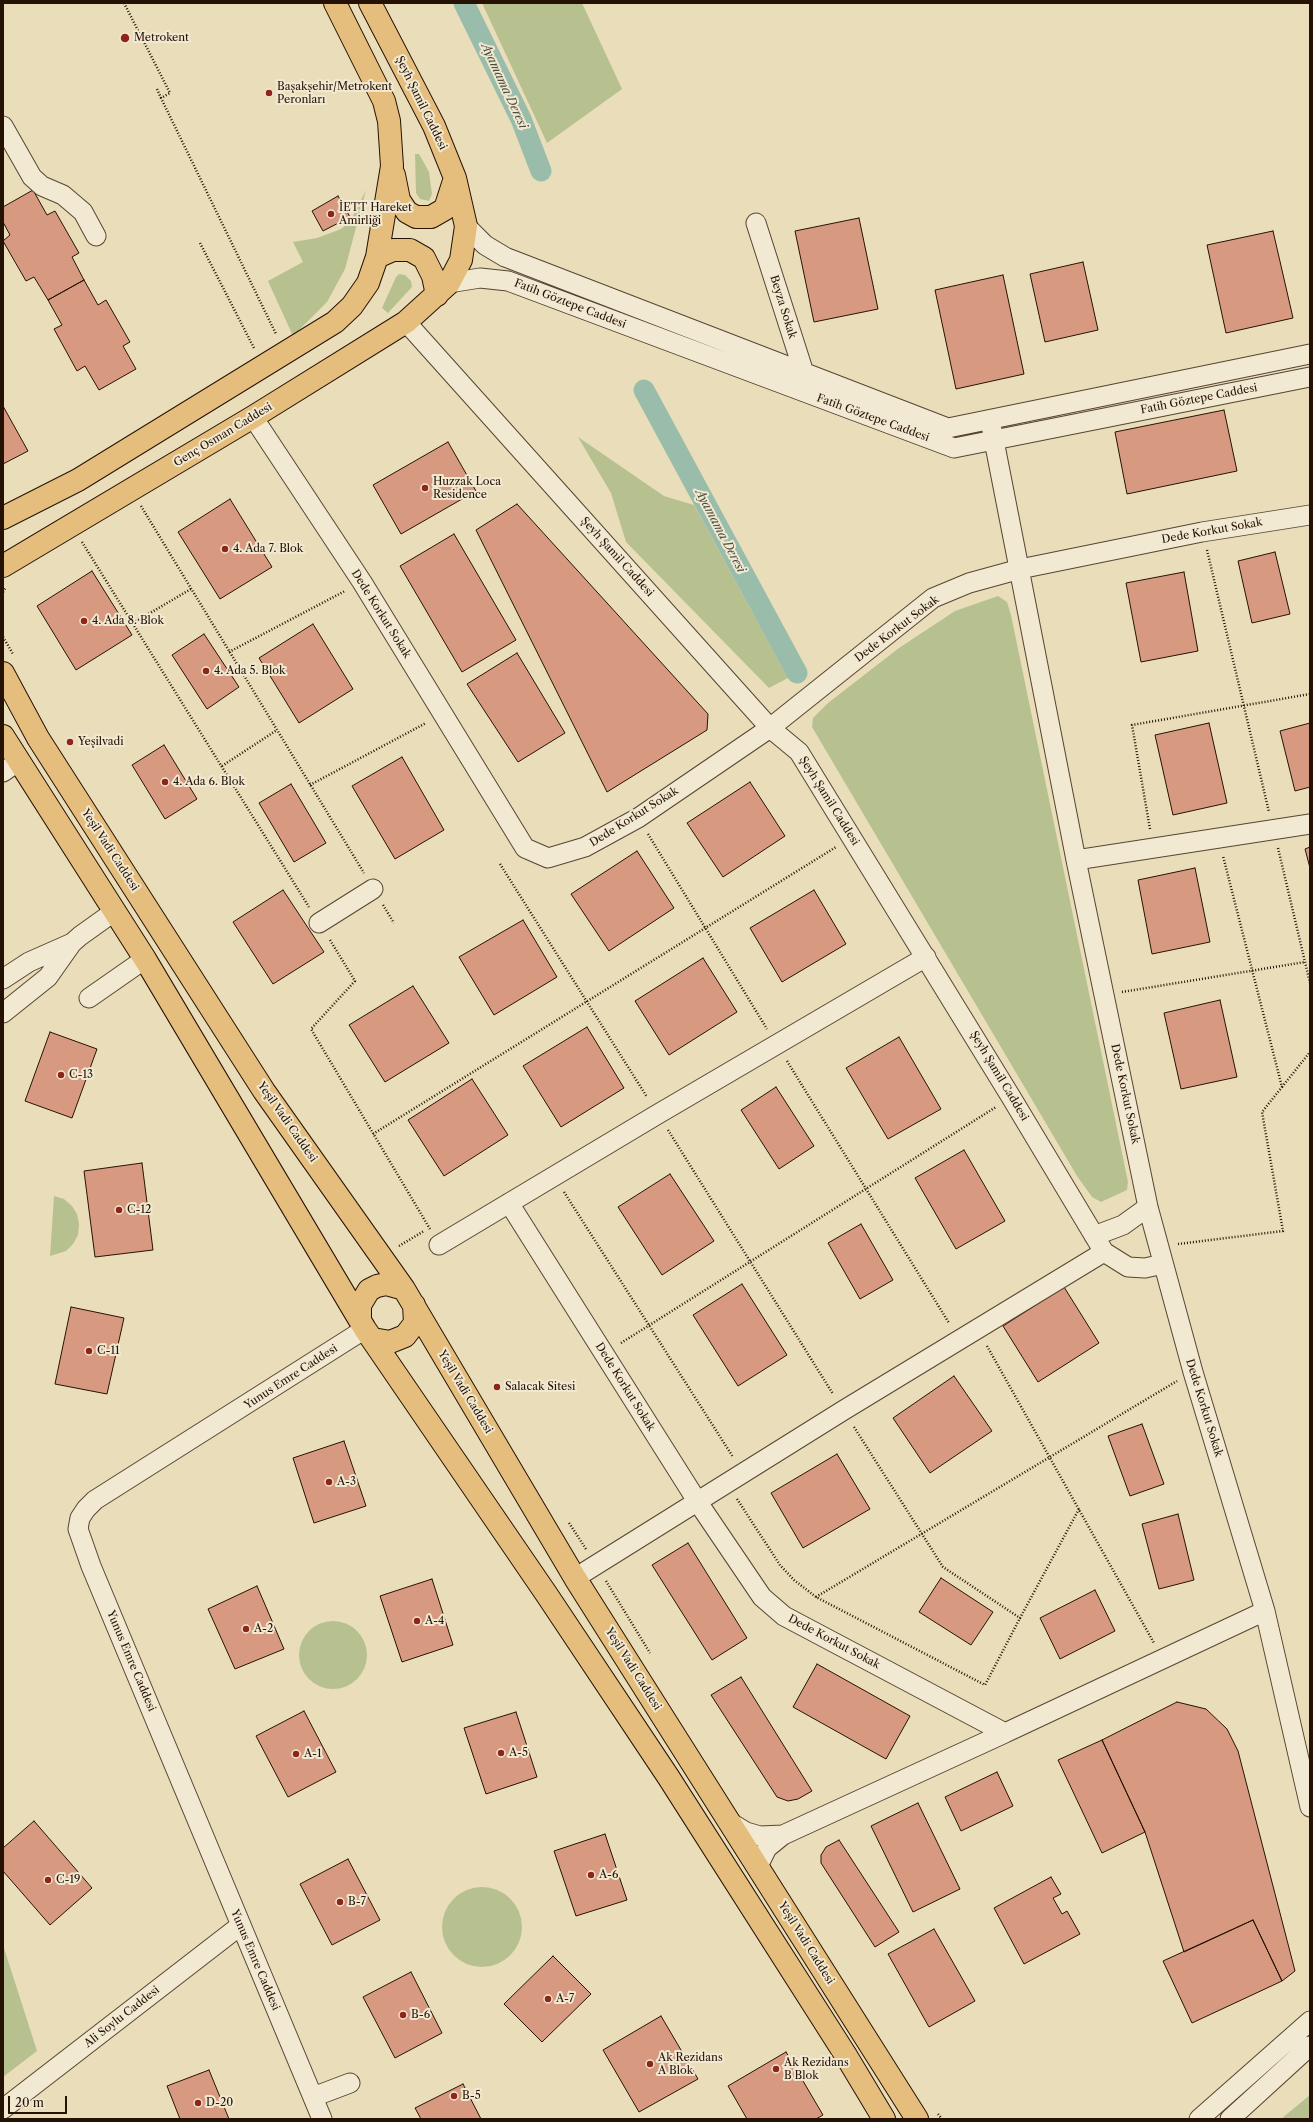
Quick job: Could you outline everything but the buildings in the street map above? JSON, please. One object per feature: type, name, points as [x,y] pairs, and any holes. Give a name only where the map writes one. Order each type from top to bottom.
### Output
[{"type":"main road","points":[[335,3],[384,101],[389,121],[392,166],[399,200],[407,212],[416,217],[431,217],[445,209],[455,178]]},
{"type":"main road","name":"Şeyh Şamil Caddesi","points":[[370,3],[434,126],[455,178],[466,226],[460,260],[443,289]]},
{"type":"main road","points":[[3,518],[78,480],[335,322],[352,306],[368,283],[377,257],[392,166]]},
{"type":"main road","points":[[377,257],[393,250],[410,250],[424,258],[433,276],[443,289]]},
{"type":"main road","name":"Genç Osman Caddesi","points":[[3,566],[254,416],[406,322],[443,289]]},
{"type":"main road","name":"Yeşil Vadi Caddesi","points":[[3,673],[38,738],[264,1091],[409,1297],[575,1578],[917,2119]]},
{"type":"main road","points":[[4,741],[11,766],[115,911],[366,1329],[669,1778],[845,2054],[884,2119]]},
{"type":"main road","points":[[386,1284],[409,1297],[415,1323],[405,1336],[390,1342],[366,1329],[360,1304],[369,1290],[386,1284]]},
{"type":"street","points":[[3,126],[32,177],[42,186],[63,195],[83,212],[96,236]]},
{"type":"street","name":"Beyza Sokak","points":[[756,224],[801,382]]},
{"type":"street","name":"Fatih Göztepe Caddesi","points":[[466,226],[485,245],[505,257],[954,448],[1310,377]]},
{"type":"street","name":"Fatih Göztepe Caddesi","points":[[443,289],[480,278],[508,281],[801,382],[948,428],[1310,354]]},
{"type":"street","name":"Şeyh Şamil Caddesi","points":[[406,322],[770,728],[799,752],[926,957],[1104,1252],[1128,1267],[1145,1268],[1160,1256]]},
{"type":"street","name":"Dede Korkut Sokak","points":[[254,416],[362,582],[526,848],[548,858],[585,848],[638,818],[770,728],[933,598],[969,583],[1020,569],[1202,532],[1310,514]]},
{"type":"street","points":[[990,420],[1020,569]]},
{"type":"street","name":"Dede Korkut Sokak","points":[[1020,569],[1076,860],[1148,1208],[1193,1372],[1265,1611],[1310,1807]]},
{"type":"street","points":[[1076,860],[1310,824]]},
{"type":"street","points":[[319,923],[374,889]]},
{"type":"street","points":[[44,968],[72,943],[115,911]]},
{"type":"street","points":[[3,979],[29,962],[72,943]]},
{"type":"street","points":[[3,1013],[48,977],[72,943]]},
{"type":"street","points":[[439,1245],[776,1044],[926,957]]},
{"type":"street","points":[[89,998],[145,959]]},
{"type":"street","name":"Dede Korkut Sokak","points":[[509,1203],[697,1502],[762,1597],[784,1616],[1005,1734]]},
{"type":"street","points":[[1094,1236],[1123,1225],[1148,1208]]},
{"type":"street","points":[[575,1578],[959,1339],[1104,1252]]},
{"type":"street","name":"Yunus Emre Caddesi","points":[[322,2119],[91,1566],[78,1529],[80,1518],[86,1509],[96,1500],[366,1329]]},
{"type":"street","points":[[758,1866],[768,1848],[783,1835],[1005,1734],[1265,1611]]},
{"type":"street","points":[[731,1823],[746,1832],[760,1836],[783,1835]]},
{"type":"street","name":"Ali Soylu Caddesi","points":[[3,2109],[241,1925]]},
{"type":"street","points":[[1199,2119],[1310,2021]]},
{"type":"street","points":[[1230,2119],[1310,2046]]},
{"type":"street","points":[[313,2097],[350,2083]]},
{"type":"path","points":[[124,3],[170,93],[161,98]]},
{"type":"path","points":[[157,89],[278,340]]},
{"type":"path","points":[[200,243],[246,332]]},
{"type":"path","points":[[139,504],[394,923]]},
{"type":"path","points":[[1202,532],[1310,983]]},
{"type":"path","points":[[81,539],[356,981],[311,1029],[439,1245]]},
{"type":"path","points":[[230,652],[362,582]]},
{"type":"path","points":[[133,624],[191,590]]},
{"type":"path","points":[[1154,849],[1132,725],[1310,694]]},
{"type":"path","points":[[310,785],[442,714]]},
{"type":"path","points":[[222,766],[277,730]]},
{"type":"path","points":[[638,818],[959,1339]]},
{"type":"path","points":[[373,1134],[852,837]]},
{"type":"path","points":[[1219,839],[1282,1087]]},
{"type":"path","points":[[500,864],[943,1567],[1020,1618]]},
{"type":"path","points":[[1104,995],[1305,962]]},
{"type":"path","points":[[1160,1256],[1283,1231],[1262,1112],[1310,1052]]},
{"type":"path","points":[[604,1354],[1011,1097]]},
{"type":"path","points":[[554,1176],[650,1326],[735,1478],[780,1565],[794,1580],[816,1597],[985,1685],[1079,1508]]},
{"type":"path","points":[[398,1247],[429,1228]]},
{"type":"path","points":[[977,1328],[1051,1457],[1163,1659]]},
{"type":"path","points":[[816,1597],[1193,1372]]},
{"type":"green space","points":[[482,3],[582,3],[622,89],[547,143]]},
{"type":"green space","points":[[415,154],[419,154],[429,172],[432,194],[429,201],[420,199],[416,193]]},
{"type":"green space","points":[[366,190],[345,269],[327,302],[293,336],[268,281],[303,262],[293,242],[317,238],[341,229],[350,222]]},
{"type":"green space","points":[[399,274],[405,275],[411,281],[412,287],[388,313],[382,308],[396,277]]},
{"type":"green space","points":[[578,437],[664,496],[694,505],[788,678],[769,688],[626,542],[611,493]]},
{"type":"green space","points":[[998,596],[1007,602],[1011,615],[1128,1182],[1127,1190],[1101,1202],[1092,1197],[1077,1176],[812,727],[813,718],[828,703],[899,648],[955,611]]},
{"type":"green space","points":[[54,1196],[64,1199],[72,1206],[77,1214],[79,1224],[78,1235],[73,1244],[66,1251],[50,1256]]},
{"type":"green space","points":[[326,1621],[340,1621],[352,1626],[362,1636],[367,1648],[367,1662],[362,1674],[352,1684],[340,1689],[326,1689],[314,1684],[304,1674],[299,1662],[299,1648],[304,1636],[314,1626]]},
{"type":"green space","points":[[482,1887],[497,1890],[510,1899],[519,1912],[522,1927],[519,1942],[510,1955],[497,1964],[482,1967],[467,1964],[454,1955],[445,1942],[442,1927],[445,1912],[454,1899],[467,1890]]},
{"type":"green space","points":[[3,1945],[37,2051],[3,2077]]},
{"type":"green space","points":[[1310,2095],[1310,2119],[1281,2119]]},
{"type":"waterway","name":"Ayamama Deresi","points":[[464,3],[521,119],[541,171]]},
{"type":"waterway","name":"Ayamama Deresi","points":[[644,390],[797,673]]},
{"type":"place","name":"Metrokent","points":[[125,38]]},
{"type":"place","name":"Başakşehir/Metrokent Peronları","points":[[269,93]]},
{"type":"place","name":"İETT Hareket Amirliği","points":[[331,214]]},
{"type":"place","name":"Huzzak Loca Residence","points":[[425,488]]},
{"type":"place","name":"4. Ada 7. Blok","points":[[225,549]]},
{"type":"place","name":"4. Ada 8. Blok","points":[[84,621]]},
{"type":"place","name":"4. Ada 5. Blok","points":[[206,671]]},
{"type":"place","name":"Yeşilvadi","points":[[70,742]]},
{"type":"place","name":"4. Ada 6. Blok","points":[[165,782]]},
{"type":"place","name":"C-13","points":[[61,1075]]},
{"type":"place","name":"C-12","points":[[119,1210]]},
{"type":"place","name":"C-11","points":[[89,1351]]},
{"type":"place","name":"Salacak Sitesi","points":[[497,1387]]},
{"type":"place","name":"A-3","points":[[329,1482]]},
{"type":"place","name":"A-4","points":[[417,1621]]},
{"type":"place","name":"A-2","points":[[246,1629]]},
{"type":"place","name":"A-5","points":[[501,1753]]},
{"type":"place","name":"A-1","points":[[296,1754]]},
{"type":"place","name":"A-6","points":[[591,1875]]},
{"type":"place","name":"C-19","points":[[48,1880]]},
{"type":"place","name":"B-7","points":[[340,1902]]},
{"type":"place","name":"A-7","points":[[548,1999]]},
{"type":"place","name":"B-6","points":[[403,2015]]},
{"type":"place","name":"Ak Rezidans A Blok","points":[[650,2064]]},
{"type":"place","name":"Ak Rezidans B Blok","points":[[776,2069]]},
{"type":"place","name":"B-5","points":[[454,2096]]},
{"type":"place","name":"D-20","points":[[198,2103]]}]
